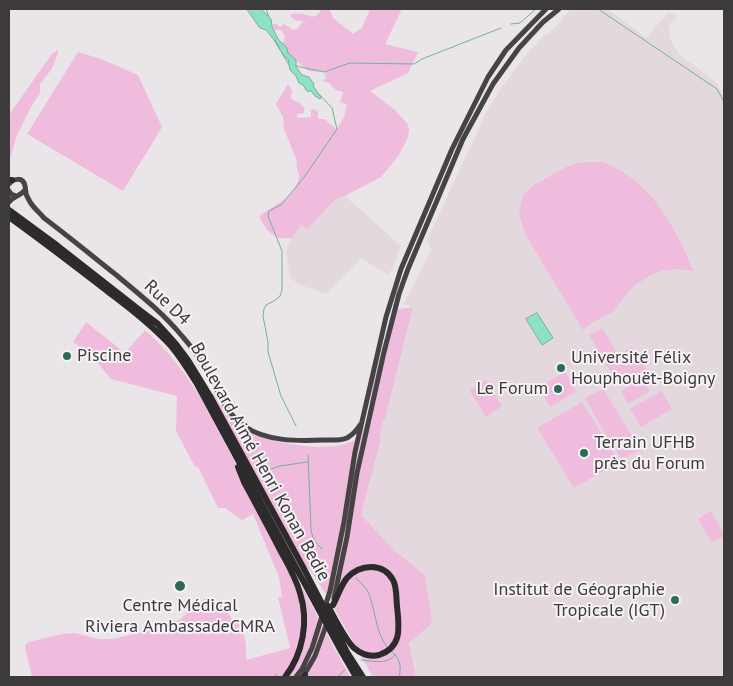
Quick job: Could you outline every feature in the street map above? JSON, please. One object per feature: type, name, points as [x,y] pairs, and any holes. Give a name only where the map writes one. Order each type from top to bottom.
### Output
[{"type":"highway","name":"Boulevard Aimé Henri Konan Bedie","points":[[9,210],[158,324],[176,344],[210,396],[363,677]]},
{"type":"highway","name":"Boulevard Aimé Henri Konan Bedie","points":[[9,217],[154,328],[184,363],[355,677]]},
{"type":"highway","points":[[222,432],[244,482],[293,574],[301,594],[304,614],[303,633],[296,658],[285,677]]},
{"type":"highway","points":[[303,567],[309,573],[353,648],[368,656],[376,656],[388,649],[397,639],[399,627],[396,589],[392,578],[383,570],[370,566],[358,569],[347,578],[331,602]]},
{"type":"main road","points":[[296,677],[307,660],[331,602],[355,452],[386,317],[401,269],[463,125],[488,77],[499,58],[546,9]]},
{"type":"main road","points":[[303,676],[312,663],[322,638],[347,537],[357,473],[384,352],[412,256],[481,104],[501,71],[519,48],[543,22],[559,9]]},
{"type":"main road","name":"Rue D4","points":[[10,182],[16,179],[21,180],[33,207],[44,218],[149,301],[165,317],[197,356],[227,408],[241,424],[265,436],[307,441],[341,440],[347,438],[363,422]]},
{"type":"main road","points":[[10,201],[25,190]]},
{"type":"main road","points":[[9,191],[16,196]]},
{"type":"shaded area","points":[[247,9],[261,9],[271,19],[272,27],[278,39],[287,48],[288,53],[296,60],[296,67],[302,75],[309,77],[314,84],[313,86],[321,97],[320,99],[299,83],[296,76],[290,70],[288,59],[283,55],[266,30],[260,28]]},
{"type":"shaded area","points":[[322,9],[329,9],[333,18],[353,34],[362,28],[370,9],[402,9],[385,44],[418,52],[408,73],[370,91],[395,110],[407,123],[409,129],[408,137],[399,155],[381,177],[336,199],[307,229],[301,225],[292,238],[281,238],[276,237],[264,226],[259,216],[289,195],[297,184],[299,177],[297,161],[284,129],[283,117],[276,104],[288,84],[292,91],[291,99],[300,103],[304,108],[304,113],[297,114],[297,118],[311,117],[311,110],[314,109],[318,112],[318,119],[325,119],[337,129],[344,117],[347,105],[340,102],[343,92],[322,81],[326,78],[324,72],[308,71],[288,53],[287,48],[283,44],[285,36],[281,30],[275,30],[272,27],[273,24],[280,27],[284,24],[294,30],[303,21],[295,20],[290,15],[301,14],[312,17],[317,15]]},
{"type":"shaded area","name":"Université Félix Houphouët-Boigny","points":[[571,9],[609,10],[646,38],[669,12],[677,17],[669,25],[670,39],[674,47],[681,56],[715,81],[724,97],[724,677],[416,677],[409,643],[425,575],[395,551],[361,515],[381,439],[379,438],[383,420],[385,420],[413,307],[404,304],[431,250],[427,240],[487,111],[503,85],[527,54],[546,33],[548,35]]},
{"type":"shaded area","points":[[58,49],[51,70],[40,84],[40,93],[17,135],[9,159],[9,115],[51,55]]},
{"type":"shaded area","points":[[78,52],[101,59],[138,75],[162,127],[123,191],[27,134]]},
{"type":"shaded area","points":[[590,162],[602,162],[613,166],[636,181],[647,192],[657,203],[674,229],[694,271],[676,269],[650,275],[633,287],[612,312],[583,330],[525,234],[519,214],[522,198],[534,185],[566,167]]},
{"type":"shaded area","points":[[345,196],[401,246],[388,275],[361,258],[326,294],[300,285],[290,278],[286,251],[301,225],[307,228],[336,199]]},
{"type":"shaded area","points":[[413,307],[385,420],[383,420],[379,438],[381,439],[361,515],[395,551],[425,575],[432,623],[409,643],[416,677],[373,677],[326,594],[310,570],[306,568],[211,395],[215,393],[233,421],[247,431],[262,437],[280,442],[318,447],[336,446],[350,442],[360,435],[363,430],[374,380],[394,310]]},
{"type":"shaded area","points":[[537,313],[553,338],[542,345],[526,319]]},
{"type":"shaded area","points":[[86,322],[125,353],[145,330],[170,355],[191,382],[350,677],[32,677],[25,647],[29,642],[62,634],[75,633],[98,639],[112,639],[166,627],[182,618],[193,605],[208,597],[209,601],[224,607],[233,621],[237,619],[245,639],[246,660],[290,648],[278,597],[282,597],[279,577],[253,514],[242,520],[225,508],[218,508],[198,467],[195,467],[176,431],[177,396],[111,379],[85,350],[73,342]]},
{"type":"shaded area","points":[[602,328],[617,353],[604,360],[589,335]]},
{"type":"shaded area","points":[[632,347],[646,370],[620,386],[605,363]]},
{"type":"shaded area","name":"Le Forum","points":[[565,372],[576,391],[550,407],[539,387]]},
{"type":"shaded area","points":[[642,379],[650,391],[628,404],[621,391]]},
{"type":"shaded area","points":[[486,380],[502,406],[486,417],[469,390]]},
{"type":"shaded area","points":[[603,389],[641,450],[621,459],[585,398]]},
{"type":"shaded area","points":[[662,391],[672,409],[641,427],[630,409]]},
{"type":"shaded area","points":[[582,402],[619,462],[574,488],[537,428]]},
{"type":"shaded area","points":[[711,511],[724,534],[724,536],[712,543],[698,519]]},
{"type":"waterway","points":[[266,9],[269,17]]},
{"type":"waterway","points":[[511,24],[520,23],[536,9]]},
{"type":"waterway","points":[[598,9],[717,89],[724,102]]},
{"type":"waterway","points":[[296,66],[324,72],[350,63],[414,64],[422,59],[501,28]]},
{"type":"waterway","points":[[275,40],[280,49]]},
{"type":"waterway","points":[[282,53],[289,65]]},
{"type":"waterway","points":[[296,426],[281,396],[268,352],[263,316],[266,305],[280,296],[282,290],[282,251],[268,216],[269,211],[282,204],[305,176],[337,129],[332,108],[318,93]]},
{"type":"waterway","points":[[308,455],[311,529],[314,540],[322,549]]},
{"type":"waterway","points":[[259,473],[280,466],[307,462]]},
{"type":"waterway","points":[[356,578],[367,590],[377,626],[387,647]]},
{"type":"waterway","points":[[391,651],[399,663],[399,677]]},
{"type":"waterway","points":[[361,660],[384,661],[395,655]]},
{"type":"waterway","points":[[337,677],[345,670]]},
{"type":"waterway","points":[[274,677],[277,674]]},
{"type":"place","name":"Piscine","points":[[67,356]]},
{"type":"place","name":"Université Félix Houphouët-Boigny","points":[[561,368]]},
{"type":"place","name":"Le Forum","points":[[558,389]]},
{"type":"place","name":"Terrain UFHB près du Forum","points":[[584,453]]},
{"type":"place","name":"Centre Médical Riviera AmbassadeCMRA","points":[[180,586]]},
{"type":"place","name":"Institut de Géographie Tropicale (IGT)","points":[[675,600]]}]
